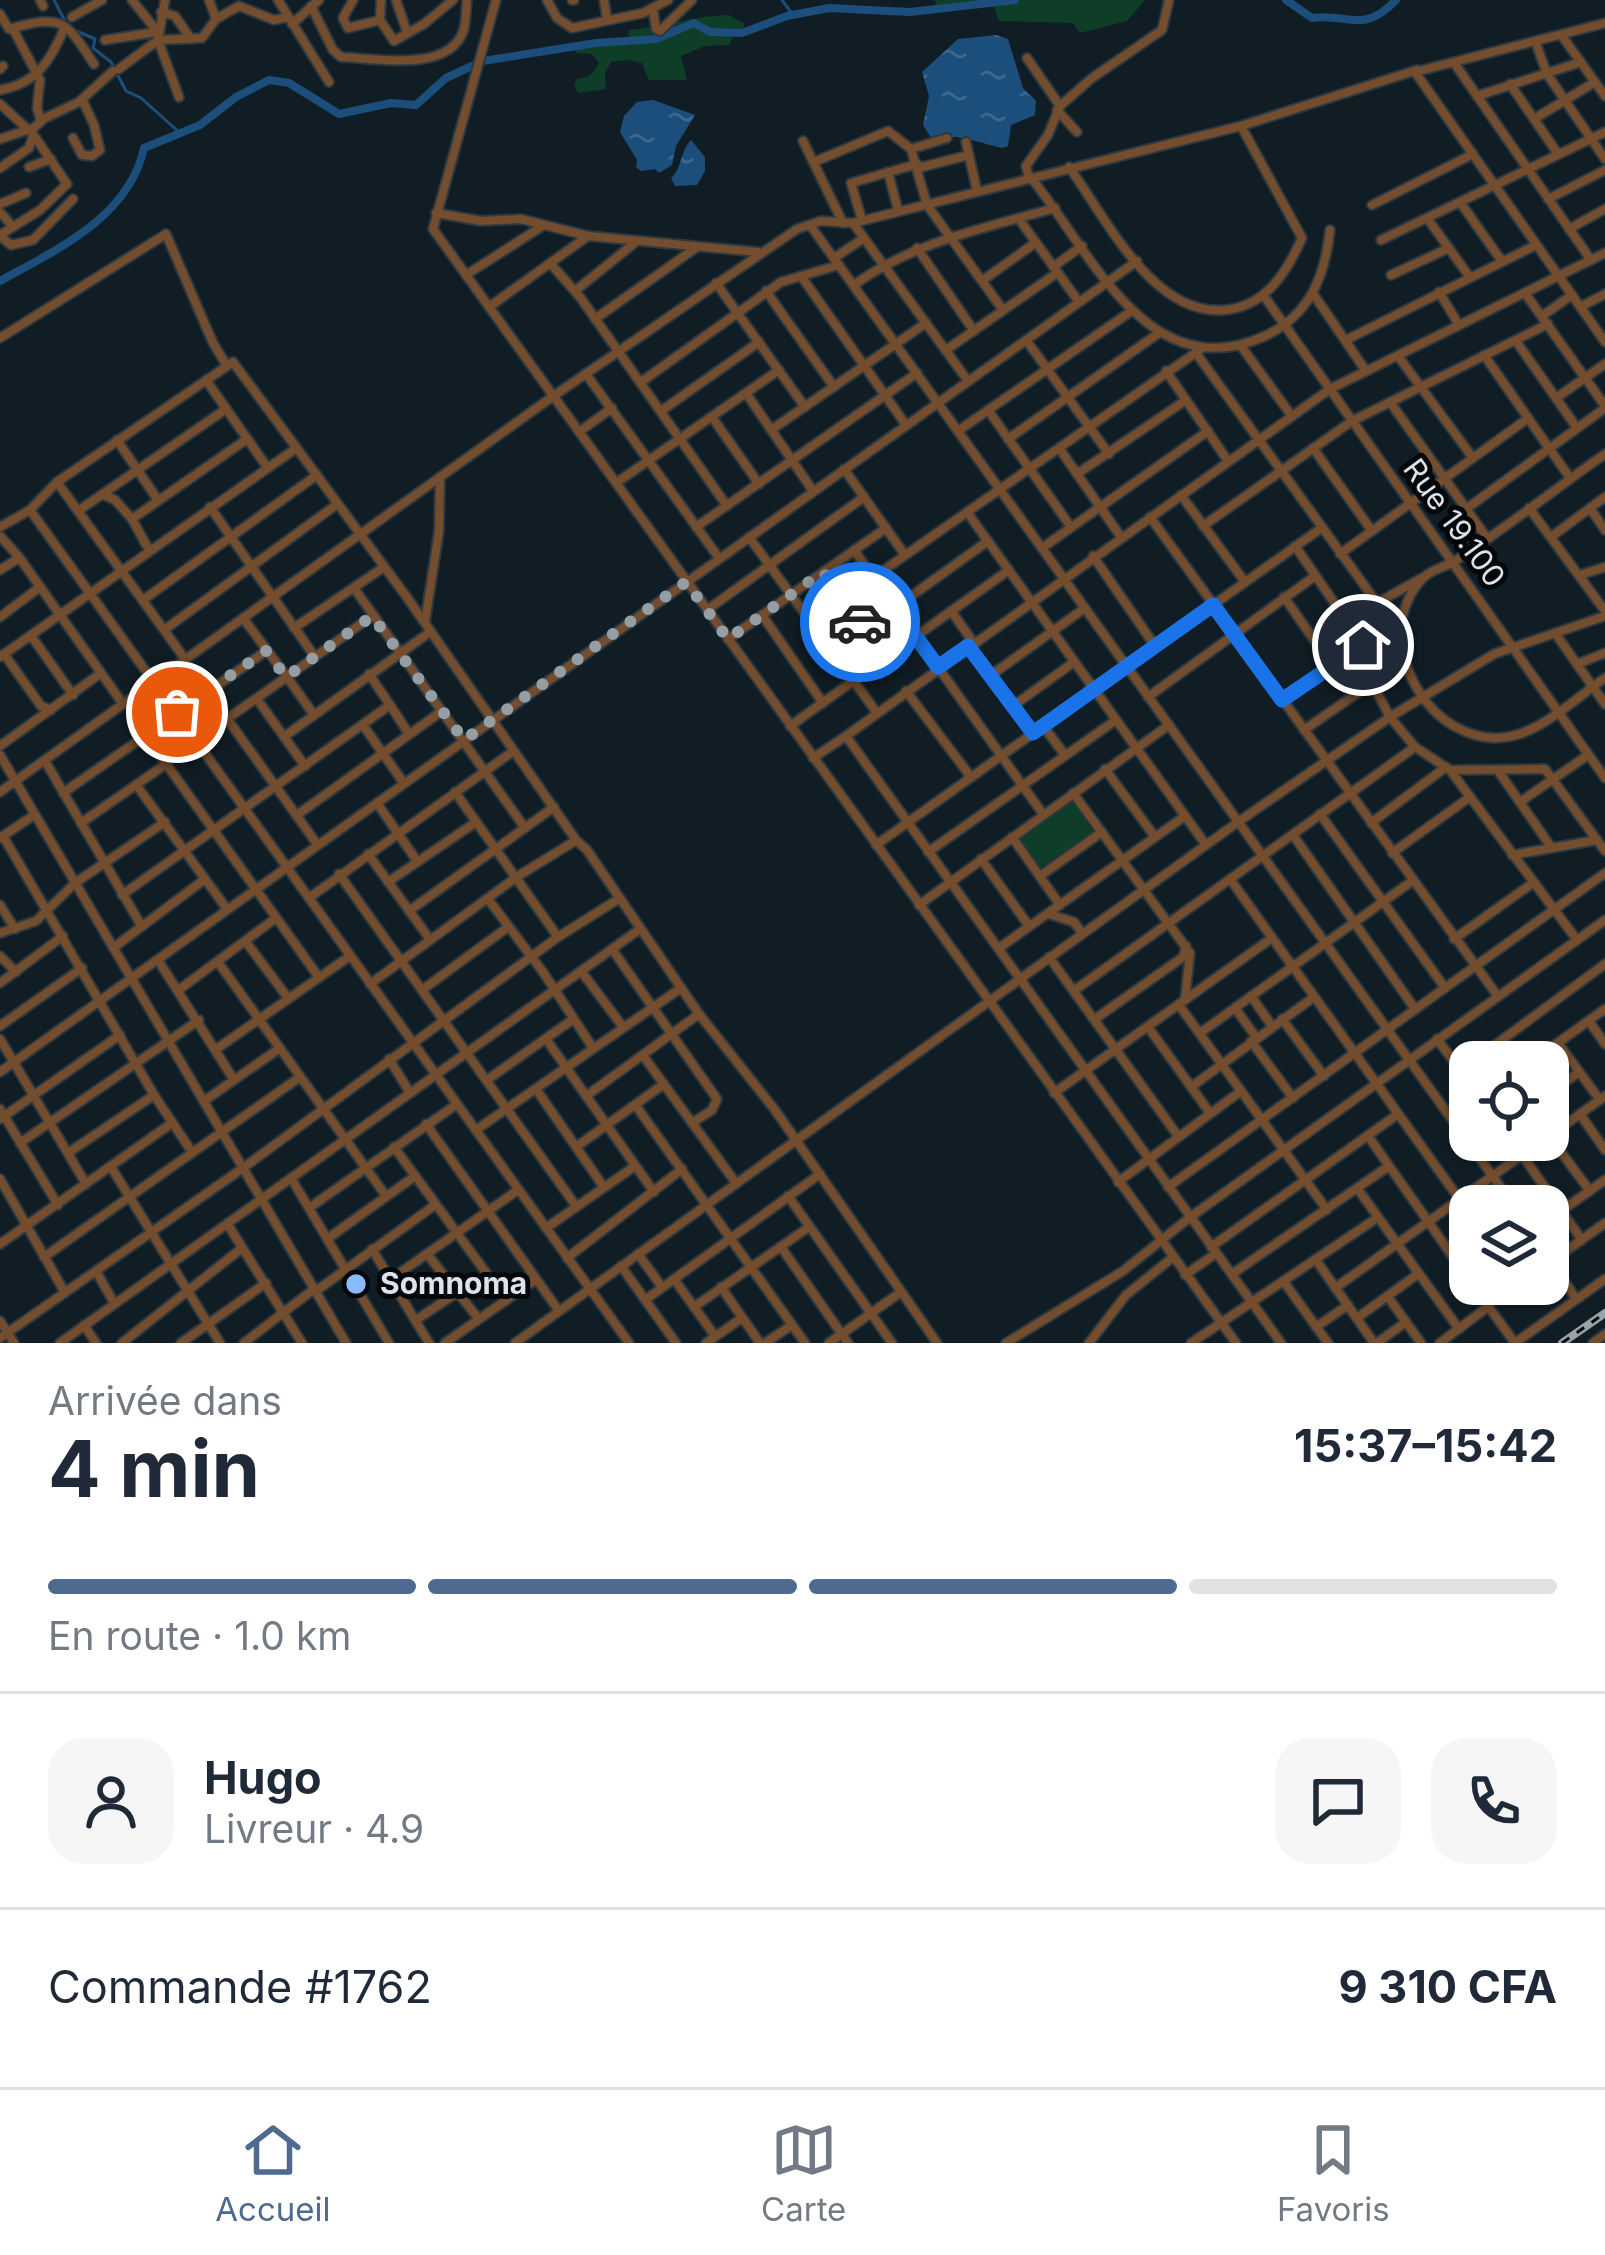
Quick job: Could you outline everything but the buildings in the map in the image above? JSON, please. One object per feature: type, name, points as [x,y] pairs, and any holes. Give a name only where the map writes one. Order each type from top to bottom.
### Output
[{"type":"street","points":[[72,17],[101,0]]},
{"type":"street","points":[[132,0],[157,34],[179,97]]},
{"type":"street","points":[[0,168],[29,148],[31,132],[40,121],[82,99],[157,34],[165,0]]},
{"type":"street","points":[[208,0],[216,19]]},
{"type":"street","points":[[278,0],[329,82]]},
{"type":"street","points":[[353,0],[343,18],[348,28],[380,20]]},
{"type":"street","points":[[381,0],[380,20],[394,41],[453,0]]},
{"type":"street","points":[[396,0],[407,32]]},
{"type":"street","points":[[105,40],[157,34],[202,38],[216,19],[239,6],[251,14],[290,20],[314,3],[333,50],[341,57],[416,62],[437,56],[458,40],[464,30],[467,0]]},
{"type":"street","points":[[496,0],[433,229],[1236,1343]]},
{"type":"street","points":[[547,0],[566,26],[584,26],[668,0]]},
{"type":"street","points":[[604,0],[607,19]]},
{"type":"street","points":[[651,7],[660,31],[692,0]]},
{"type":"street","points":[[1169,0],[1162,30],[1092,78],[1059,108],[1048,135],[1026,166],[1130,312],[1199,351],[1257,440],[1377,603]]},
{"type":"street","points":[[261,2],[263,14]]},
{"type":"street","points":[[161,12],[175,16],[191,39]]},
{"type":"street","points":[[0,14],[6,28],[60,23],[77,33],[94,64]]},
{"type":"street","points":[[0,792],[552,397],[760,252],[810,225],[853,222],[1241,126],[1417,70],[1604,24]]},
{"type":"street","points":[[13,29],[41,77]]},
{"type":"street","points":[[40,121],[41,77],[64,29]]},
{"type":"street","points":[[1562,36],[1605,96]]},
{"type":"street","points":[[1536,43],[1547,74],[1605,159]]},
{"type":"street","points":[[1027,58],[1076,132]]},
{"type":"street","points":[[1477,96],[1581,62]]},
{"type":"street","points":[[1455,64],[1591,260]]},
{"type":"street","points":[[1417,70],[1415,74],[1605,342]]},
{"type":"street","points":[[0,90],[41,77]]},
{"type":"street","points":[[1534,119],[1595,82]]},
{"type":"street","points":[[1510,84],[1558,154]]},
{"type":"street","points":[[73,138],[82,155],[92,156],[100,150],[82,99]]},
{"type":"street","points":[[0,104],[31,132],[66,185],[40,210],[0,235],[10,245],[29,242],[74,199]]},
{"type":"street","points":[[3,138],[12,116]]},
{"type":"street","points":[[1070,167],[1155,284],[1189,307],[1232,310],[1264,296],[1281,278],[1302,238],[1241,126]]},
{"type":"street","points":[[814,162],[888,130],[911,149],[927,205],[1004,310]]},
{"type":"street","points":[[3,138],[31,132]]},
{"type":"street","points":[[1381,240],[1605,132]]},
{"type":"street","points":[[911,149],[946,138]]},
{"type":"street","points":[[803,141],[853,222],[968,381]]},
{"type":"street","points":[[966,142],[976,191]]},
{"type":"street","points":[[853,222],[850,184],[968,154]]},
{"type":"street","points":[[1372,205],[1472,154]]},
{"type":"street","points":[[29,167],[51,159]]},
{"type":"street","points":[[1548,199],[1605,170]]},
{"type":"street","points":[[888,172],[898,210]]},
{"type":"street","points":[[13,227],[0,208],[26,193]]},
{"type":"street","points":[[1460,202],[1501,260]]},
{"type":"street","points":[[854,285],[916,248],[1055,208]]},
{"type":"street","points":[[1569,229],[1605,209]]},
{"type":"street","points":[[436,213],[482,221],[521,219],[588,236],[760,252]]},
{"type":"street","points":[[1427,218],[1469,276]]},
{"type":"street","points":[[1019,219],[1078,302]]},
{"type":"street","points":[[810,225],[1449,1116]]},
{"type":"street","points":[[466,275],[541,226]]},
{"type":"street","points":[[874,577],[1166,371],[1199,351],[1241,346],[1284,326],[1314,295],[1327,258],[1330,230]]},
{"type":"street","points":[[0,338],[166,234],[226,366]]},
{"type":"street","points":[[489,307],[588,236]]},
{"type":"street","points":[[641,382],[766,291],[837,261],[864,238]]},
{"type":"street","points":[[575,291],[637,241]]},
{"type":"street","points":[[982,281],[1035,243]]},
{"type":"street","points":[[1346,340],[1536,245]]},
{"type":"street","points":[[946,350],[1082,246]]},
{"type":"street","points":[[596,319],[697,247]]},
{"type":"street","points":[[916,248],[974,331]]},
{"type":"street","points":[[1391,275],[1449,248]]},
{"type":"street","points":[[813,758],[1330,389],[1605,253]]},
{"type":"street","points":[[0,1072],[1137,261]]},
{"type":"street","points":[[550,263],[596,319],[727,506]]},
{"type":"street","points":[[801,276],[906,425]]},
{"type":"street","points":[[716,283],[805,407]]},
{"type":"street","points":[[766,291],[834,387]]},
{"type":"street","points":[[1439,292],[1459,325]]},
{"type":"street","points":[[1466,509],[1605,407],[1525,293]]},
{"type":"street","points":[[1580,307],[1605,294]]},
{"type":"street","points":[[1314,295],[1366,371]]},
{"type":"street","points":[[1203,526],[1352,421],[1516,341],[1572,295]]},
{"type":"street","name":"Rue 19.100","points":[[1264,296],[1605,778]]},
{"type":"street","points":[[958,431],[1130,312]]},
{"type":"street","points":[[771,430],[926,323]]},
{"type":"street","points":[[1008,439],[1160,332]]},
{"type":"street","points":[[1026,340],[1109,454]]},
{"type":"street","points":[[1516,341],[1577,428]]},
{"type":"street","points":[[661,411],[759,342]]},
{"type":"street","points":[[1241,346],[1291,416]]},
{"type":"street","points":[[1398,356],[1473,458]]},
{"type":"street","points":[[1484,356],[1570,478]]},
{"type":"street","points":[[0,526],[30,510],[57,482],[233,362],[575,840],[587,850],[680,988],[797,1141],[937,1343]]},
{"type":"street","points":[[1556,398],[1605,364]]},
{"type":"street","points":[[616,484],[779,370]]},
{"type":"street","points":[[1166,371],[1228,461]]},
{"type":"street","points":[[696,527],[917,373]]},
{"type":"street","points":[[586,374],[719,558]]},
{"type":"street","points":[[206,380],[267,466]]},
{"type":"street","points":[[746,393],[814,491]]},
{"type":"street","points":[[1078,474],[1186,400]]},
{"type":"street","points":[[1390,402],[1487,538]]},
{"type":"street","points":[[578,432],[612,408]]},
{"type":"street","points":[[79,512],[226,409]]},
{"type":"street","points":[[988,410],[1071,527]]},
{"type":"street","points":[[712,417],[759,484]]},
{"type":"street","points":[[1340,554],[1527,419]]},
{"type":"street","points":[[1042,548],[1208,431]]},
{"type":"street","points":[[132,519],[247,439]]},
{"type":"street","points":[[117,440],[158,500]]},
{"type":"street","points":[[1059,448],[1121,537]]},
{"type":"street","points":[[1312,448],[1372,531]]},
{"type":"street","points":[[51,710],[35,699],[2,655],[295,449]]},
{"type":"street","points":[[1282,700],[1363,638],[1377,603],[1453,562],[1605,454]]},
{"type":"street","points":[[844,469],[905,555]]},
{"type":"street","points":[[142,600],[317,476]]},
{"type":"street","points":[[285,736],[427,628],[439,531],[440,477]]},
{"type":"street","points":[[57,482],[185,659]]},
{"type":"street","points":[[104,495],[132,519],[148,550]]},
{"type":"street","points":[[1181,495],[1245,582]]},
{"type":"street","points":[[707,610],[864,497]]},
{"type":"street","points":[[1551,537],[1605,497]]},
{"type":"street","points":[[164,630],[336,505]]},
{"type":"street","points":[[210,507],[315,656]]},
{"type":"street","points":[[515,1343],[1390,717],[1512,646],[1605,613],[1529,508]]},
{"type":"street","points":[[1590,508],[1605,530]]},
{"type":"street","points":[[30,510],[628,1343]]},
{"type":"street","points":[[967,512],[1206,845]]},
{"type":"street","points":[[1150,517],[1497,995]]},
{"type":"street","points":[[728,639],[886,528]]},
{"type":"street","points":[[876,845],[1320,529]]},
{"type":"street","points":[[0,536],[20,557],[123,704]]},
{"type":"street","points":[[749,537],[877,713]]},
{"type":"street","points":[[896,607],[988,541]]},
{"type":"street","points":[[1295,546],[1363,638],[1372,683],[1390,717],[1414,747],[1448,768],[1577,940]]},
{"type":"street","points":[[854,550],[1043,814]]},
{"type":"street","points":[[1094,556],[1155,646]]},
{"type":"street","points":[[0,570],[20,557]]},
{"type":"street","points":[[294,628],[384,567]]},
{"type":"street","points":[[1580,575],[1605,567]]},
{"type":"street","points":[[790,726],[1009,570]]},
{"type":"street","points":[[823,572],[886,658]]},
{"type":"street","points":[[1148,697],[1315,576]]},
{"type":"street","points":[[1424,577],[1405,614],[1405,661],[1422,698],[1451,724],[1495,737],[1518,734],[1605,678]]},
{"type":"street","points":[[0,617],[40,587]]},
{"type":"street","points":[[355,588],[525,828]]},
{"type":"street","points":[[1284,597],[1331,664]]},
{"type":"street","points":[[990,676],[1084,608]]},
{"type":"street","points":[[952,612],[990,676],[1033,733]]},
{"type":"street","points":[[762,615],[823,703]]},
{"type":"street","points":[[228,718],[372,616]]},
{"type":"street","points":[[243,618],[314,715]]},
{"type":"street","points":[[1363,638],[1402,632]]},
{"type":"street","points":[[1555,633],[1605,704]]},
{"type":"street","points":[[32,637],[73,695]]},
{"type":"street","points":[[63,793],[266,651]]},
{"type":"street","points":[[1577,664],[1605,653]]},
{"type":"street","points":[[1013,706],[1074,662]]},
{"type":"street","points":[[0,746],[101,673]]},
{"type":"street","points":[[369,674],[409,734]]},
{"type":"street","points":[[1304,730],[1372,683]]},
{"type":"street","points":[[907,691],[971,777]]},
{"type":"street","points":[[208,692],[317,844]]},
{"type":"street","points":[[257,699],[305,766]]},
{"type":"street","points":[[122,895],[390,705]]},
{"type":"street","points":[[297,814],[442,711]]},
{"type":"street","points":[[928,852],[1116,720]]},
{"type":"street","points":[[363,725],[403,782]]},
{"type":"street","points":[[919,905],[1169,725]]},
{"type":"street","points":[[1043,726],[1065,755]]},
{"type":"street","points":[[846,736],[1281,1343]]},
{"type":"street","points":[[147,737],[318,976]]},
{"type":"street","points":[[1075,990],[1414,747]]},
{"type":"street","points":[[309,898],[512,752]]},
{"type":"street","points":[[1520,802],[1588,754]]},
{"type":"street","points":[[0,755],[346,1343]]},
{"type":"street","points":[[45,761],[141,925]]},
{"type":"street","points":[[81,824],[166,764]]},
{"type":"street","points":[[1370,823],[1448,768],[1498,772],[1539,767],[1556,779],[1605,851]]},
{"type":"street","points":[[1105,770],[1155,837]]},
{"type":"street","points":[[1498,772],[1552,847]]},
{"type":"street","points":[[137,786],[227,909]]},
{"type":"street","points":[[455,792],[558,937]]},
{"type":"street","points":[[1073,793],[1186,946],[1190,957],[1182,1002],[1199,1034],[1327,1210]]},
{"type":"street","points":[[1392,853],[1470,797]]},
{"type":"street","points":[[376,803],[417,860]]},
{"type":"street","points":[[409,911],[554,807]]},
{"type":"street","points":[[1320,814],[1445,988]]},
{"type":"street","points":[[34,815],[1,837],[192,1152]]},
{"type":"street","points":[[999,948],[1185,816]]},
{"type":"street","points":[[388,882],[476,821]]},
{"type":"street","points":[[0,933],[36,921],[75,883],[165,822]]},
{"type":"street","points":[[1040,876],[1102,832]]},
{"type":"street","points":[[1293,835],[1415,1009]]},
{"type":"street","points":[[1012,837],[1060,905]]},
{"type":"street","points":[[370,984],[429,938],[575,840]]},
{"type":"street","points":[[1512,855],[1597,840]]},
{"type":"street","points":[[368,854],[429,938]]},
{"type":"street","points":[[982,859],[1030,927]]},
{"type":"street","points":[[1168,1187],[1605,873]]},
{"type":"street","points":[[339,874],[576,1206]]},
{"type":"street","points":[[1230,879],[1449,1186]]},
{"type":"street","points":[[113,948],[205,880]]},
{"type":"street","points":[[1199,1034],[1412,881]]},
{"type":"street","points":[[1454,939],[1533,883]]},
{"type":"street","points":[[4,1335],[243,1168],[558,937],[620,898]]},
{"type":"street","points":[[488,899],[592,1048]]},
{"type":"street","points":[[0,904],[15,929]]},
{"type":"street","points":[[1047,914],[1074,922],[1082,933]]},
{"type":"street","points":[[180,989],[276,918]]},
{"type":"street","points":[[1006,1343],[1123,1271],[1189,1218],[1605,920]]},
{"type":"street","points":[[422,990],[508,927]]},
{"type":"street","points":[[60,1343],[640,928]]},
{"type":"street","points":[[0,983],[62,936]]},
{"type":"street","points":[[1054,1093],[1272,938]]},
{"type":"street","points":[[246,941],[288,998]]},
{"type":"street","points":[[1095,1019],[1183,957],[1186,946]]},
{"type":"street","points":[[613,949],[717,1099],[712,1110],[692,1124]]},
{"type":"street","points":[[0,956],[16,972]]},
{"type":"street","points":[[215,1049],[350,956]]},
{"type":"street","points":[[1049,957],[1178,1136]]},
{"type":"street","points":[[158,959],[234,1080]]},
{"type":"street","points":[[218,962],[386,1196]]},
{"type":"street","points":[[1501,1041],[1605,964]]},
{"type":"street","points":[[0,1026],[82,968]]},
{"type":"street","points":[[581,970],[623,1027]]},
{"type":"street","points":[[476,1130],[680,988]]},
{"type":"street","points":[[1251,996],[1272,1026]]},
{"type":"street","points":[[1191,1087],[1314,997]]},
{"type":"street","points":[[1235,1008],[1292,1098]]},
{"type":"street","points":[[1561,1041],[1605,1009]]},
{"type":"street","points":[[586,1096],[699,1014]]},
{"type":"street","points":[[1282,1019],[1324,1076]]},
{"type":"street","points":[[20,1143],[199,1020]]},
{"type":"street","points":[[487,1080],[572,1020]]},
{"type":"street","points":[[1589,1021],[1605,1044]]},
{"type":"street","points":[[1148,1027],[1210,1113]]},
{"type":"street","points":[[58,1205],[2,1114],[120,1035]]},
{"type":"street","points":[[0,1039],[86,1184]]},
{"type":"street","points":[[546,1039],[654,1192]]},
{"type":"street","points":[[1437,1039],[1449,1054]]},
{"type":"street","points":[[204,1101],[280,1048]]},
{"type":"street","points":[[644,1057],[736,1183]]},
{"type":"street","points":[[1569,1058],[1602,1098],[1569,1122]]},
{"type":"street","points":[[389,1059],[410,1091]]},
{"type":"street","points":[[1569,1079],[1579,1072]]},
{"type":"street","points":[[44,1257],[300,1077]]},
{"type":"street","points":[[576,1147],[664,1084]]},
{"type":"street","points":[[536,1089],[603,1186]]},
{"type":"street","points":[[1118,1181],[1240,1091]]},
{"type":"street","points":[[68,1154],[154,1095]]},
{"type":"street","points":[[309,1208],[457,1104]]},
{"type":"street","points":[[636,1106],[805,1343]]},
{"type":"street","points":[[1185,1275],[1398,1114]]},
{"type":"street","points":[[1580,1114],[1605,1150]]},
{"type":"street","points":[[0,1244],[172,1123]]},
{"type":"street","points":[[426,1124],[559,1311]]},
{"type":"street","points":[[1368,1136],[1449,1252]]},
{"type":"street","points":[[394,1147],[506,1300]]},
{"type":"street","points":[[1481,1161],[1499,1185]]},
{"type":"street","points":[[1480,1185],[1513,1161]]},
{"type":"street","points":[[1566,1161],[1590,1191]]},
{"type":"street","points":[[546,1228],[635,1166]]},
{"type":"street","points":[[1232,1274],[1389,1166]]},
{"type":"street","points":[[111,1167],[220,1343]]},
{"type":"street","points":[[568,1258],[682,1169]]},
{"type":"street","points":[[645,1300],[820,1174]]},
{"type":"street","points":[[327,1239],[415,1176]]},
{"type":"street","points":[[291,1178],[389,1343]]},
{"type":"street","points":[[0,1179],[64,1291]]},
{"type":"street","points":[[1569,1205],[1605,1180]]},
{"type":"street","points":[[1357,1188],[1459,1329]]},
{"type":"street","points":[[391,1279],[518,1190]]},
{"type":"street","points":[[788,1196],[892,1343]]},
{"type":"street","points":[[244,1343],[257,1339],[315,1290],[435,1205]]},
{"type":"street","points":[[1335,1288],[1449,1207]]},
{"type":"street","points":[[1191,1343],[1378,1218]]},
{"type":"street","points":[[1569,1222],[1582,1240]]},
{"type":"street","points":[[1569,1247],[1605,1222]]},
{"type":"street","points":[[228,1225],[302,1343]]},
{"type":"street","points":[[694,1306],[809,1227]]},
{"type":"street","points":[[781,1247],[845,1339]]},
{"type":"street","points":[[122,1343],[242,1248]]},
{"type":"street","points":[[372,1250],[429,1343]]},
{"type":"street","points":[[427,1254],[478,1318]]},
{"type":"street","points":[[638,1254],[662,1287]]},
{"type":"street","points":[[1089,1343],[1126,1295],[1172,1258]]},
{"type":"street","points":[[1316,1260],[1375,1343],[1406,1322]]},
{"type":"street","points":[[621,1266],[676,1343]]},
{"type":"street","points":[[96,1271],[114,1304]]},
{"type":"street","points":[[1357,1318],[1418,1274]]},
{"type":"street","points":[[674,1279],[715,1336]]},
{"type":"street","points":[[1440,1343],[1489,1306],[1515,1343],[1605,1279]]},
{"type":"street","points":[[445,1343],[535,1280]]},
{"type":"street","points":[[1284,1282],[1328,1343]]},
{"type":"street","points":[[181,1343],[266,1283]]},
{"type":"street","points":[[721,1287],[763,1343],[792,1325]]},
{"type":"street","points":[[1569,1288],[1576,1299]]},
{"type":"street","points":[[416,1320],[458,1292]]},
{"type":"street","points":[[829,1343],[845,1339],[902,1292]]},
{"type":"street","points":[[1388,1297],[1421,1343]]},
{"type":"street","points":[[1316,1327],[1348,1305]]},
{"type":"street","points":[[706,1343],[742,1318]]},
{"type":"street","points":[[0,1321],[4,1335],[14,1343]]},
{"type":"street","points":[[84,1325],[96,1343]]},
{"type":"street","points":[[530,1332],[538,1343]]},
{"type":"street","points":[[1531,1332],[1537,1343]]},
{"type":"street","points":[[1593,1343],[1605,1334]]},
{"type":"green space","points":[[935,0],[992,0],[936,5]]},
{"type":"green space","points":[[992,0],[1145,0],[1127,21],[1080,33],[1073,23],[999,21]]},
{"type":"green space","points":[[728,15],[744,23],[743,31],[734,32],[730,45],[705,46],[681,56],[687,80],[649,80],[642,63],[627,60],[611,62],[605,73],[606,89],[578,93],[574,85],[577,79],[590,76],[599,63],[592,54],[576,53],[576,47],[628,38],[629,30]]},
{"type":"green space","points":[[1072,800],[1093,832],[1038,869],[1016,838]]},
{"type":"water","points":[[996,35],[1008,39],[1023,88],[1036,101],[1035,115],[1011,125],[1008,146],[1002,148],[958,137],[931,138],[923,125],[929,96],[922,72],[958,39]]},
{"type":"water","points":[[653,100],[695,115],[676,146],[672,165],[659,173],[636,167],[637,160],[620,132],[624,116],[637,102]]},
{"type":"water","points":[[691,140],[705,157],[705,171],[697,185],[675,186],[671,178]]},
{"type":"waterway","points":[[54,0],[67,25]]},
{"type":"waterway","points":[[782,0],[793,15]]},
{"type":"waterway","points":[[0,281],[67,243],[107,212],[136,172],[144,148],[200,125],[236,97],[269,80],[289,83],[339,114],[391,103],[416,105],[446,78],[483,61],[596,43],[656,39],[694,23],[710,32],[742,33],[787,16],[829,8],[910,12],[1015,0]]},
{"type":"waterway","points":[[1286,0],[1312,18],[1354,20],[1373,17],[1396,0]]},
{"type":"waterway","points":[[74,30],[95,39],[93,48],[111,62],[126,91],[141,98],[180,133]]},
{"type":"railway","points":[[1562,1343],[1605,1313]]},
{"type":"way so far","points":[[177,712],[266,651],[286,677],[372,616],[464,740],[686,582],[728,639],[823,572],[860,622]]},
{"type":"place","name":"Somnoma","points":[[356,1284]]},
{"type":"route","points":[[860,622],[886,658],[916,637],[938,667],[968,646],[1033,733],[1213,605],[1282,700],[1363,645]]}]
